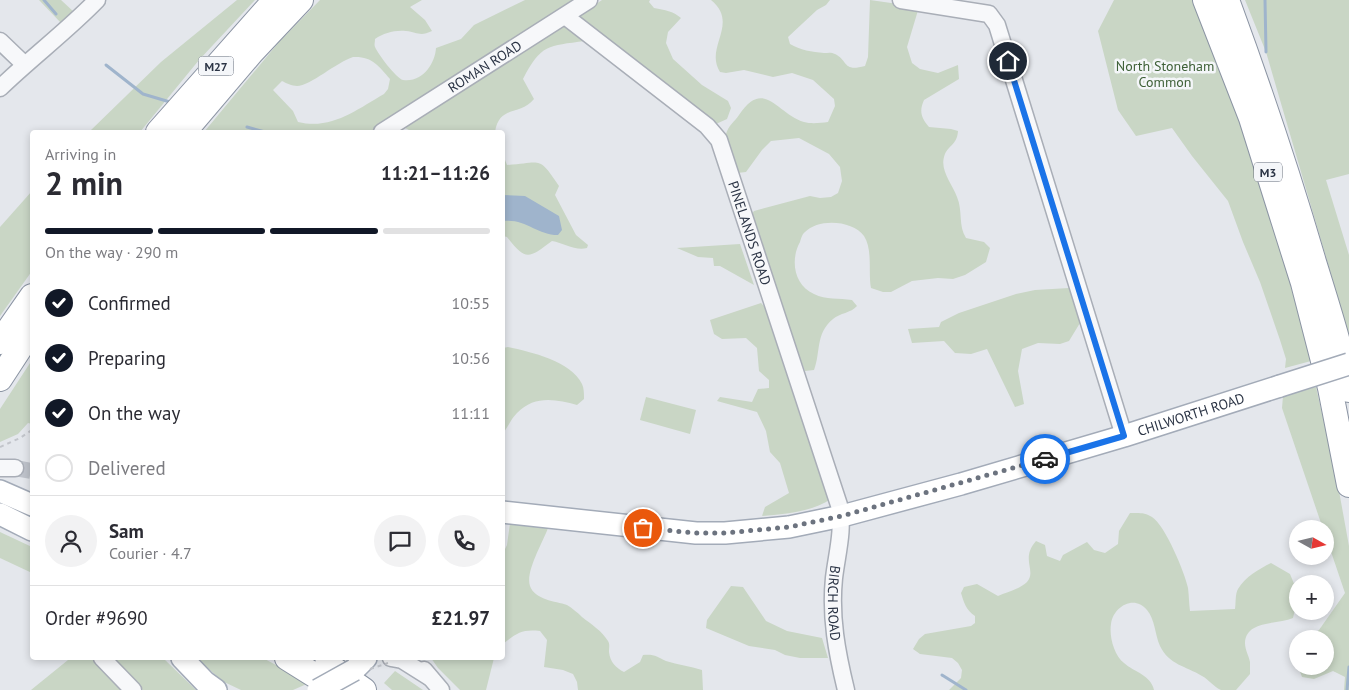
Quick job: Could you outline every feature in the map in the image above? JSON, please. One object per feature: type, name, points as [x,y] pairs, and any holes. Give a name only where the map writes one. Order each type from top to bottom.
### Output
[{"type":"highway","name":"M27","points":[[160,130],[275,0]]},
{"type":"highway","name":"M27","points":[[186,130],[252,52],[301,0]]},
{"type":"highway","name":"M3","points":[[1205,0],[1251,118],[1303,284],[1330,388],[1349,485]]},
{"type":"highway","name":"M3","points":[[1227,0],[1291,183],[1349,390]]},
{"type":"highway","points":[[0,342],[30,299]]},
{"type":"highway","points":[[0,378],[30,333]]},
{"type":"highway","points":[[290,660],[338,690]]},
{"type":"highway","points":[[334,660],[374,665]]},
{"type":"main road","name":"CHILWORTH ROAD","points":[[505,512],[696,533],[725,533],[789,527],[842,516],[961,484],[1124,436],[1349,364]]},
{"type":"main road","points":[[0,491],[30,504]]},
{"type":"main road","points":[[0,514],[30,529]]},
{"type":"main road","points":[[184,660],[205,682],[216,690]]},
{"type":"main road","points":[[318,690],[374,665]]},
{"type":"street","points":[[0,88],[24,64],[78,20],[97,0]]},
{"type":"street","name":"ROMAN ROAD","points":[[385,130],[589,0]]},
{"type":"street","points":[[901,0],[989,14],[996,24],[1124,436]]},
{"type":"street","name":"PINELANDS ROAD","points":[[564,16],[707,126],[719,140],[842,516]]},
{"type":"street","points":[[0,41],[24,64]]},
{"type":"street","name":"BIRCH ROAD","points":[[842,516],[842,529],[834,578],[833,604],[835,644],[846,690]]},
{"type":"street","points":[[104,660],[133,690]]},
{"type":"street","points":[[374,665],[402,660],[429,677]]},
{"type":"street","points":[[416,660],[441,690]]},
{"type":"path","points":[[0,447],[30,431]]},
{"type":"green space","points":[[39,0],[61,0],[75,13],[62,24]]},
{"type":"green space","points":[[237,0],[255,0],[199,60],[142,130],[91,130],[161,62]]},
{"type":"green space","points":[[320,0],[422,0],[410,7],[425,20],[432,31],[421,34],[406,31],[393,32],[375,39],[375,47],[392,71],[403,80],[410,80],[416,79],[426,71],[433,60],[436,48],[461,39],[474,25],[525,0],[577,0],[558,13],[585,41],[554,46],[541,53],[535,59],[523,79],[534,99],[523,108],[505,114],[497,124],[496,130],[409,130],[405,128],[400,130],[206,130],[279,42]],"holes":[[[353,57],[365,58],[374,63],[390,79],[388,89],[384,94],[333,121],[310,124],[298,122],[293,111],[273,90],[282,81],[293,86],[302,85]]]},
{"type":"green space","points":[[602,0],[650,0],[649,2],[654,8],[672,12],[681,18],[668,32],[666,43],[673,59],[702,85],[728,101],[731,108],[727,119],[716,124],[578,16]]},
{"type":"green space","points":[[711,0],[830,0],[788,37],[790,44],[798,48],[820,53],[834,53],[849,67],[853,68],[865,66],[868,57],[870,0],[919,7],[907,47],[912,63],[920,69],[938,73],[958,65],[959,79],[924,100],[922,114],[924,121],[929,127],[958,131],[956,140],[945,153],[944,167],[959,202],[962,228],[966,238],[984,242],[990,248],[986,262],[965,275],[953,279],[938,278],[912,281],[891,292],[883,292],[871,288],[867,242],[859,231],[844,224],[835,223],[818,224],[811,227],[803,234],[795,256],[796,271],[802,285],[819,296],[852,300],[857,306],[836,317],[827,325],[821,337],[814,370],[805,371],[777,299],[751,215],[754,211],[810,196],[820,198],[831,197],[838,193],[842,181],[840,167],[829,154],[799,138],[771,141],[746,172],[737,173],[726,134],[730,126],[748,104],[756,99],[763,98],[771,101],[794,118],[813,123],[828,122],[835,106],[834,99],[813,80],[792,73],[773,77],[744,70],[720,72],[716,63],[716,54],[722,18],[719,9]]},
{"type":"green space","name":"North Stoneham Common","points":[[1114,0],[1194,0],[1240,118],[1290,283],[1311,361],[1285,368],[1286,359],[1280,340],[1260,282],[1228,201],[1172,128],[1136,136],[1118,110],[1098,31]]},
{"type":"green space","points":[[1245,0],[1349,0],[1349,174],[1326,180],[1349,255],[1349,336],[1266,52]]},
{"type":"green space","points":[[505,160],[507,165],[538,163],[547,169],[559,186],[555,195],[576,235],[588,245],[587,248],[583,249],[574,248],[552,241],[538,251],[528,255],[523,254],[505,236]]},
{"type":"green space","points":[[30,193],[30,274],[0,316],[0,227]]},
{"type":"green space","points":[[740,244],[754,285],[720,266],[714,266],[713,258],[698,257],[677,248]]},
{"type":"green space","points":[[1069,288],[1080,323],[1069,341],[1060,344],[1038,343],[1022,349],[1018,371],[1024,404],[1015,407],[987,349],[971,354],[955,353],[944,341],[912,343],[908,329],[939,327],[941,322],[959,313],[1016,294],[1035,290]]},
{"type":"green space","points":[[761,303],[766,308],[831,499],[807,510],[762,516],[765,507],[789,493],[780,463],[770,452],[766,431],[757,412],[717,401],[720,397],[752,402],[758,389],[769,388],[769,380],[759,371],[757,348],[746,338],[722,339],[714,334],[710,320]]},
{"type":"green space","points":[[505,348],[550,359],[569,369],[582,384],[584,399],[577,405],[553,400],[531,403],[517,413],[505,430]]},
{"type":"green space","points":[[30,363],[30,424],[28,423],[18,434],[0,442],[0,409]]},
{"type":"green space","points":[[1316,387],[1337,480],[1349,546],[1349,690],[1344,690],[1345,677],[1334,672],[1334,630],[1319,630],[1326,620],[1334,620],[1334,609],[1345,593],[1334,561],[1334,520],[1320,520],[1282,408],[1283,396]]},
{"type":"green space","points":[[646,397],[696,410],[690,434],[640,420]]},
{"type":"green space","points":[[1130,513],[1149,515],[1157,522],[1163,529],[1179,561],[1188,588],[1190,611],[1235,609],[1236,593],[1244,581],[1271,563],[1290,574],[1289,619],[1263,624],[1251,630],[1245,643],[1250,662],[1250,674],[1236,690],[1221,690],[1204,677],[1168,657],[1160,646],[1150,614],[1142,605],[1136,603],[1125,605],[1116,612],[1111,624],[1112,640],[1120,660],[1146,677],[1154,690],[949,690],[961,678],[962,670],[958,663],[952,658],[920,654],[913,649],[919,639],[925,634],[971,626],[975,623],[975,616],[967,609],[962,597],[961,593],[964,587],[977,584],[998,596],[1027,582],[1030,578],[1029,553],[1036,541],[1045,545],[1047,556],[1060,561],[1063,555],[1087,542],[1094,550],[1105,553],[1118,544],[1119,531]]},
{"type":"green space","points":[[510,523],[548,528],[530,573],[530,586],[533,591],[541,597],[569,606],[600,631],[609,642],[612,662],[624,672],[640,662],[643,655],[653,655],[666,661],[702,670],[703,690],[578,690],[573,674],[563,670],[544,667],[547,640],[540,631],[520,633],[505,642],[505,549]]},
{"type":"green space","points":[[0,532],[30,546],[30,572],[0,558]]},
{"type":"green space","points":[[731,586],[743,587],[766,621],[787,631],[822,638],[828,658],[800,658],[785,655],[775,650],[749,646],[706,628],[707,620]]},
{"type":"green space","points":[[68,660],[96,660],[125,690],[31,690]]},
{"type":"green space","points":[[113,660],[165,660],[196,690],[143,690]]},
{"type":"green space","points":[[199,660],[267,660],[309,683],[293,690],[241,690],[222,681]]},
{"type":"green space","points":[[432,660],[494,660],[486,690],[460,690]]},
{"type":"green space","points":[[395,671],[423,690],[392,690],[384,683]]},
{"type":"green space","points":[[1301,675],[1324,675],[1314,679],[1302,677]]},
{"type":"water","points":[[505,195],[525,196],[559,216],[562,230],[558,235],[551,234],[511,221],[505,221]]},
{"type":"waterway","points":[[44,0],[56,14]]},
{"type":"waterway","points":[[1265,0],[1266,52]]},
{"type":"waterway","points":[[106,65],[143,94],[170,102]]},
{"type":"waterway","points":[[247,127],[258,130]]},
{"type":"waterway","points":[[1347,690],[1349,667]]},
{"type":"waterway","points":[[942,675],[966,690]]},
{"type":"tunnel","points":[[15,468],[30,471]]},
{"type":"way so far","points":[[643,528],[696,533],[725,533],[789,527],[842,516],[1045,459]]},
{"type":"route","points":[[1008,61],[1124,436],[1045,459]]}]
